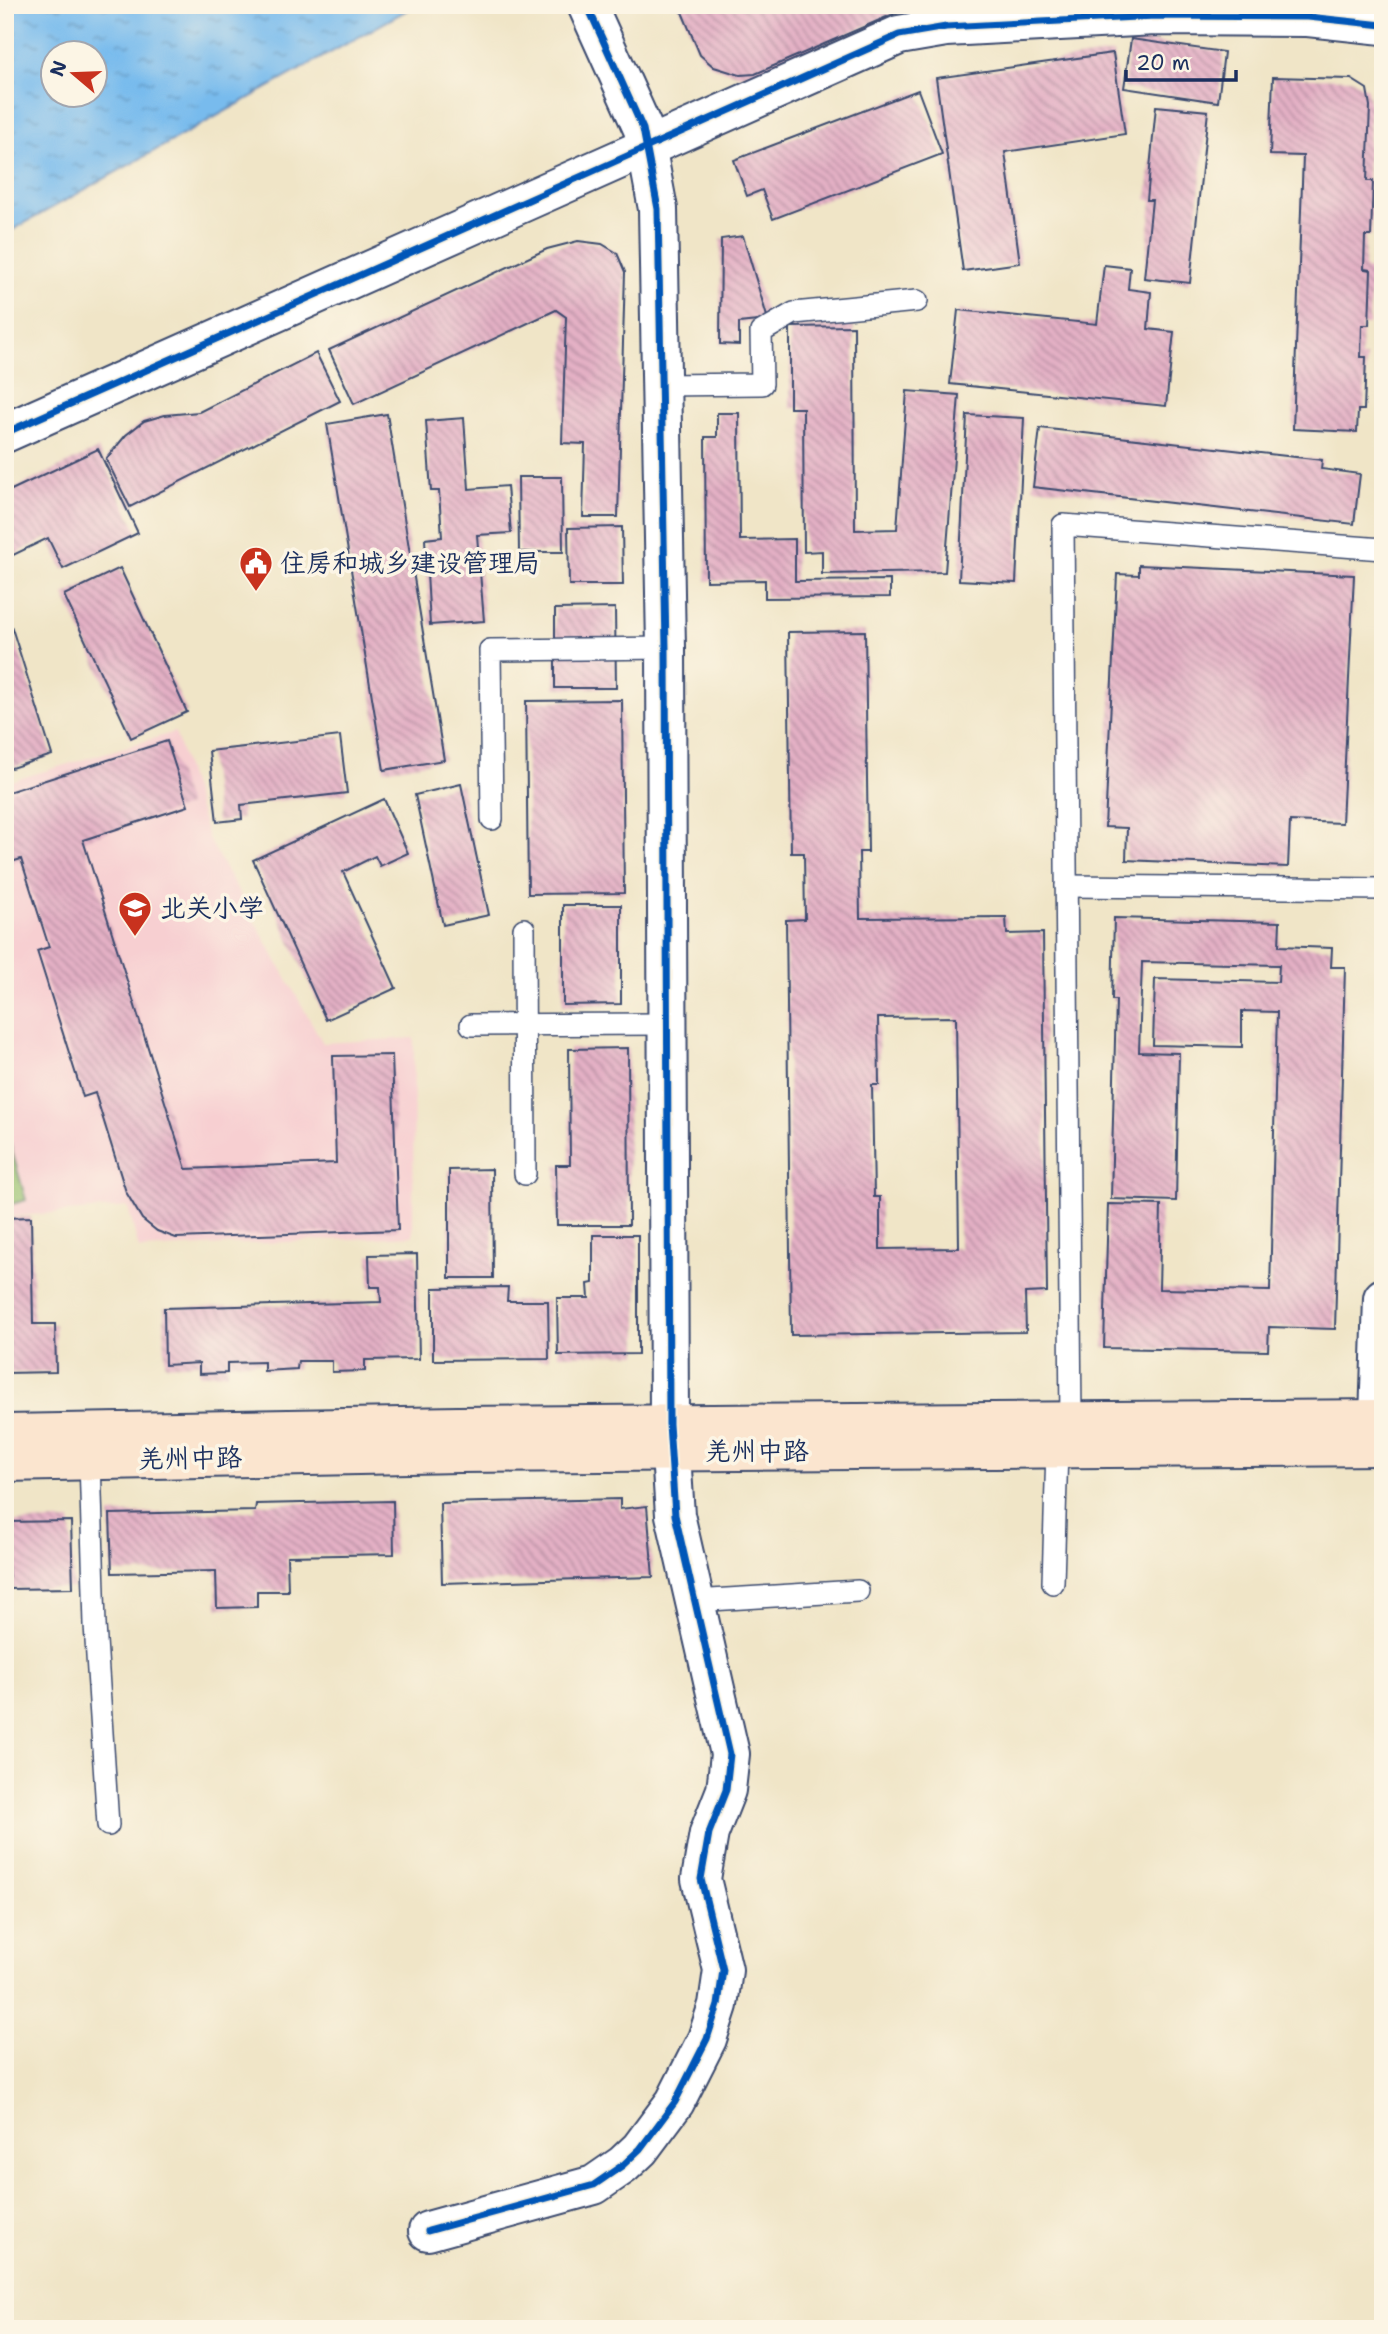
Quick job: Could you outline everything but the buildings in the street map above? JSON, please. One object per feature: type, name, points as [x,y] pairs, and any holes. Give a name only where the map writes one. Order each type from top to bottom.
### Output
[{"type":"main road","name":"羌州中路","points":[[5,1434],[670,1438],[1064,1435],[1381,1428]]},
{"type":"main road","name":"羌州中路","points":[[5,1461],[670,1438]]},
{"type":"street","points":[[428,2231],[594,2185],[640,2148],[674,2102],[707,2039],[718,2006],[723,1970],[701,1879],[701,1867],[709,1833],[726,1790],[730,1754],[674,1515],[670,1438],[666,648],[658,209],[643,129],[587,5]]},
{"type":"street","points":[[5,433],[899,35],[946,27],[1155,16],[1308,18],[1383,25]]},
{"type":"street","points":[[1381,1428],[1383,1298]]},
{"type":"lane","points":[[661,385],[762,384],[761,332],[794,313],[917,301]]},
{"type":"lane","points":[[1053,1583],[1064,1435],[1066,886],[1063,525],[1383,549]]},
{"type":"lane","points":[[492,819],[490,650],[666,648]]},
{"type":"lane","points":[[1066,886],[1383,889]]},
{"type":"lane","points":[[524,929],[525,1174]]},
{"type":"lane","points":[[471,1025],[667,1024]]},
{"type":"lane","points":[[90,1460],[95,1625],[108,1825]]},
{"type":"lane","points":[[694,1601],[858,1591]]},
{"type":"shaded area","name":"北关小学","points":[[175,732],[208,838],[323,1043],[414,1038],[413,1236],[139,1249],[128,1207],[5,1217],[5,783]]},
{"type":"green space","points":[[5,1127],[26,1200],[5,1206]]},
{"type":"water","points":[[5,5],[416,5],[5,234]]},
{"type":"cycle path","points":[[428,2231],[594,2185],[623,2165],[640,2149],[675,2102],[707,2039],[718,2005],[723,1970],[701,1879],[709,1833],[726,1790],[730,1754],[675,1515],[669,1424],[666,648],[658,209],[643,129],[587,5]]},
{"type":"cycle path","points":[[5,433],[899,35],[946,27],[1155,16],[1308,17],[1383,25]]},
{"type":"place","name":"住房和城乡建设管理局","points":[[256,593]]},
{"type":"place","name":"北关小学","points":[[135,938]]}]
